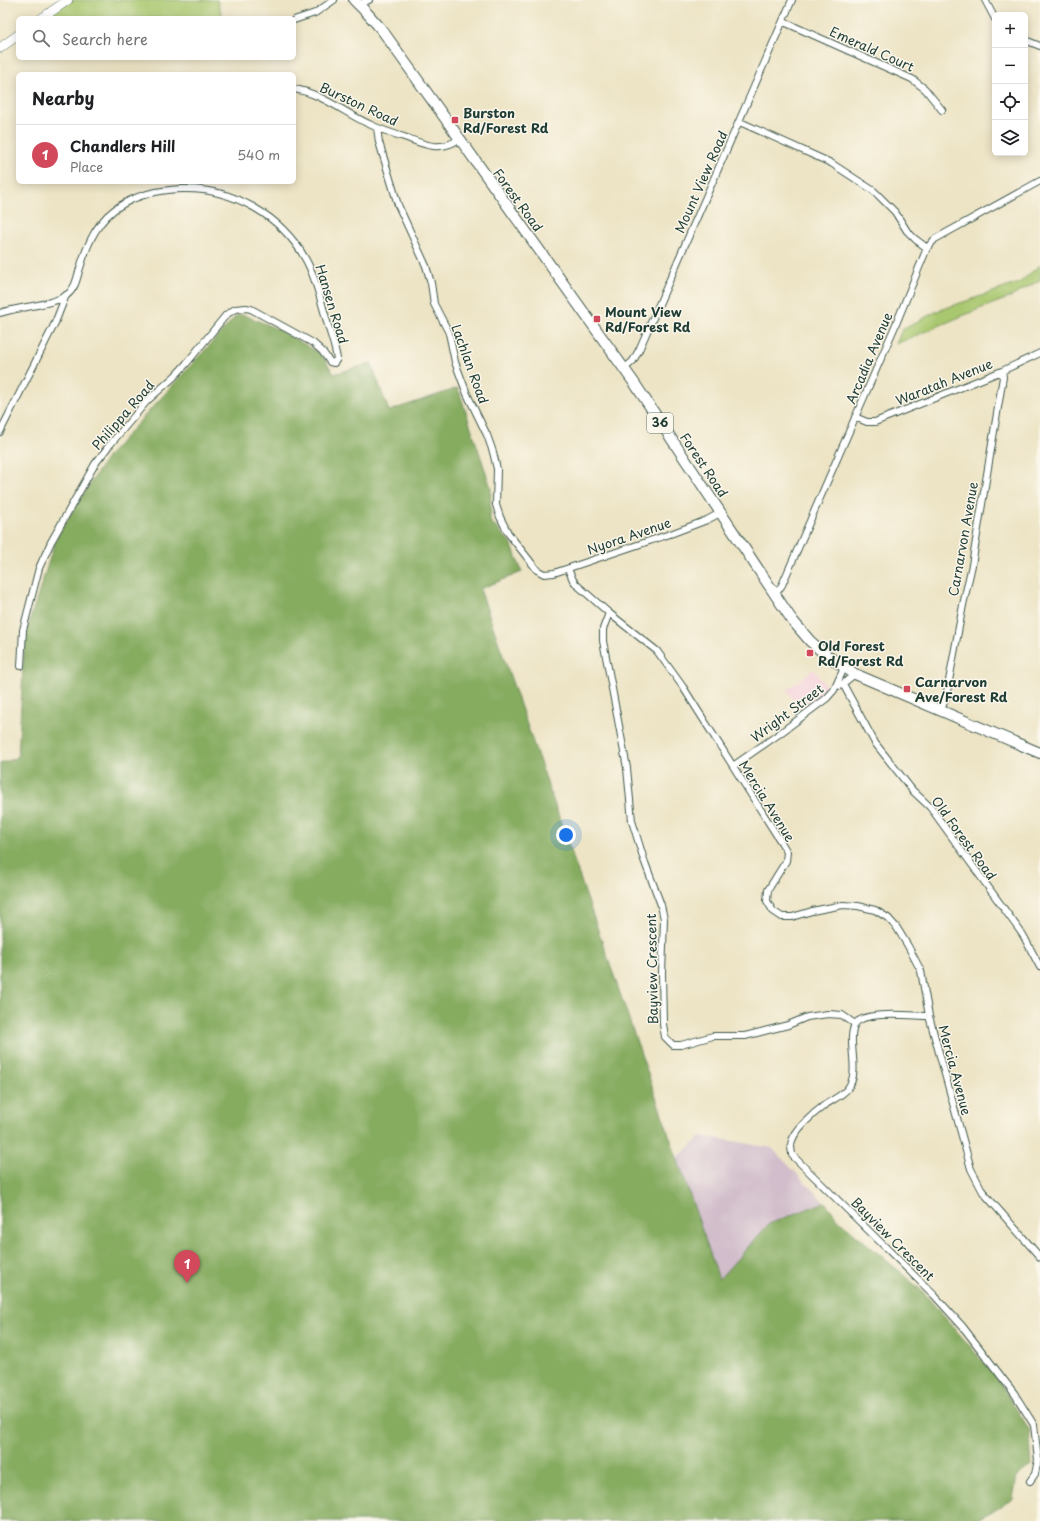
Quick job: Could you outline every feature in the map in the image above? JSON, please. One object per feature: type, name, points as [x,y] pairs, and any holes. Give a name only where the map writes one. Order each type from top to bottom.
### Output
[{"type":"main road","points":[[45,16],[68,0]]},
{"type":"main road","name":"Forest Road","points":[[361,1],[624,369],[775,595],[810,641],[826,655],[855,674],[1040,753]]},
{"type":"main road","points":[[0,48],[16,36]]},
{"type":"street","points":[[296,19],[315,13],[334,0]]},
{"type":"street","name":"Mount View Road","points":[[624,369],[633,361],[639,350],[784,22],[792,0]]},
{"type":"street","points":[[984,0],[992,14]]},
{"type":"street","name":"Emerald Court","points":[[784,22],[912,79],[925,88],[942,110]]},
{"type":"street","points":[[1028,41],[1040,46]]},
{"type":"street","name":"Burston Road","points":[[296,90],[316,96],[377,128],[431,146],[449,145],[459,139]]},
{"type":"street","points":[[740,122],[831,163],[874,191],[895,212],[907,231],[927,248]]},
{"type":"street","name":"Lachlan Road","points":[[377,128],[379,142],[398,205],[426,266],[431,283],[434,304],[449,333],[455,362],[461,379],[487,435],[493,452],[497,469],[496,505],[500,517],[508,533],[538,570],[544,574]]},
{"type":"street","name":"Arcadia Avenue","points":[[775,595],[782,585],[927,248],[934,240],[1040,182]]},
{"type":"street","name":"Hansen Road","points":[[0,432],[55,323],[66,295],[75,285],[89,240],[96,229],[108,215],[122,204],[140,196],[167,190],[195,189],[215,192],[244,203],[270,218],[287,233],[306,260],[314,279],[337,357],[335,362]]},
{"type":"street","points":[[0,312],[46,302],[66,295]]},
{"type":"street","name":"Philippa Road","points":[[21,666],[23,630],[39,568],[51,542],[90,472],[104,451],[136,413],[157,391],[175,376],[226,315],[235,309],[251,309],[308,340],[322,351],[330,362],[335,362]]},
{"type":"street","name":"Waratah Avenue","points":[[855,417],[867,422],[875,422],[1002,371],[1040,354]]},
{"type":"street","name":"Carnarvon Avenue","points":[[941,710],[946,697],[963,605],[972,566],[1003,377],[1002,371]]},
{"type":"street","name":"Nyora Avenue","points":[[544,574],[552,574],[568,569],[707,520],[720,513]]},
{"type":"street","name":"Mercia Avenue","points":[[568,569],[577,585],[609,613],[657,651],[679,682],[787,852],[786,861],[768,890],[767,900],[773,911],[782,917],[792,918],[812,911],[843,905],[858,906],[875,910],[888,918],[897,928],[921,971],[929,1016],[960,1131],[975,1179],[983,1192],[1040,1257]]},
{"type":"street","name":"Bayview Crescent","points":[[609,613],[603,629],[603,640],[627,768],[632,822],[661,905],[664,919],[662,973],[663,1024],[665,1037],[673,1045],[681,1045],[713,1036],[745,1036],[788,1025],[807,1017],[828,1014],[842,1015],[855,1024],[852,1034],[853,1073],[850,1086],[822,1107],[803,1124],[793,1136],[791,1146],[792,1155],[934,1295],[963,1327],[1014,1393],[1034,1426],[1038,1460],[1035,1474],[1030,1481]]},
{"type":"street","name":"Wright Street","points":[[733,766],[779,734],[834,690],[844,668]]},
{"type":"street","points":[[834,690],[855,674]]},
{"type":"street","name":"Old Forest Road","points":[[843,684],[875,743],[913,791],[934,813],[1023,935],[1040,967]]},
{"type":"street","points":[[855,1024],[858,1020],[866,1017],[929,1016]]},
{"type":"shaded area","points":[[814,669],[828,689],[800,710],[787,690]]},
{"type":"shaded area","points":[[702,1136],[772,1148],[824,1202],[769,1224],[719,1279],[677,1158]]},
{"type":"green space","points":[[68,0],[217,0],[222,16],[45,16]]},
{"type":"green space","points":[[1040,265],[1040,280],[1011,297],[896,344],[902,330],[937,311],[1019,283]]},
{"type":"green space","points":[[237,315],[244,315],[280,330],[322,355],[334,374],[371,363],[389,411],[458,388],[491,488],[490,521],[511,543],[522,572],[480,589],[719,1279],[769,1224],[825,1202],[838,1219],[921,1290],[994,1374],[1029,1429],[1032,1465],[1017,1476],[1013,1499],[975,1521],[0,1521],[0,764],[18,757],[25,635],[57,536],[108,456]]},
{"type":"place","name":"Burston Rd/Forest Rd","points":[[455,120]]},
{"type":"place","name":"Mount View Rd/Forest Rd","points":[[597,319]]},
{"type":"place","name":"Old Forest Rd/Forest Rd","points":[[810,653]]},
{"type":"place","name":"Carnarvon Ave/Forest Rd","points":[[907,689]]},
{"type":"place","name":"Chandlers Hill","points":[[187,1283]]}]
